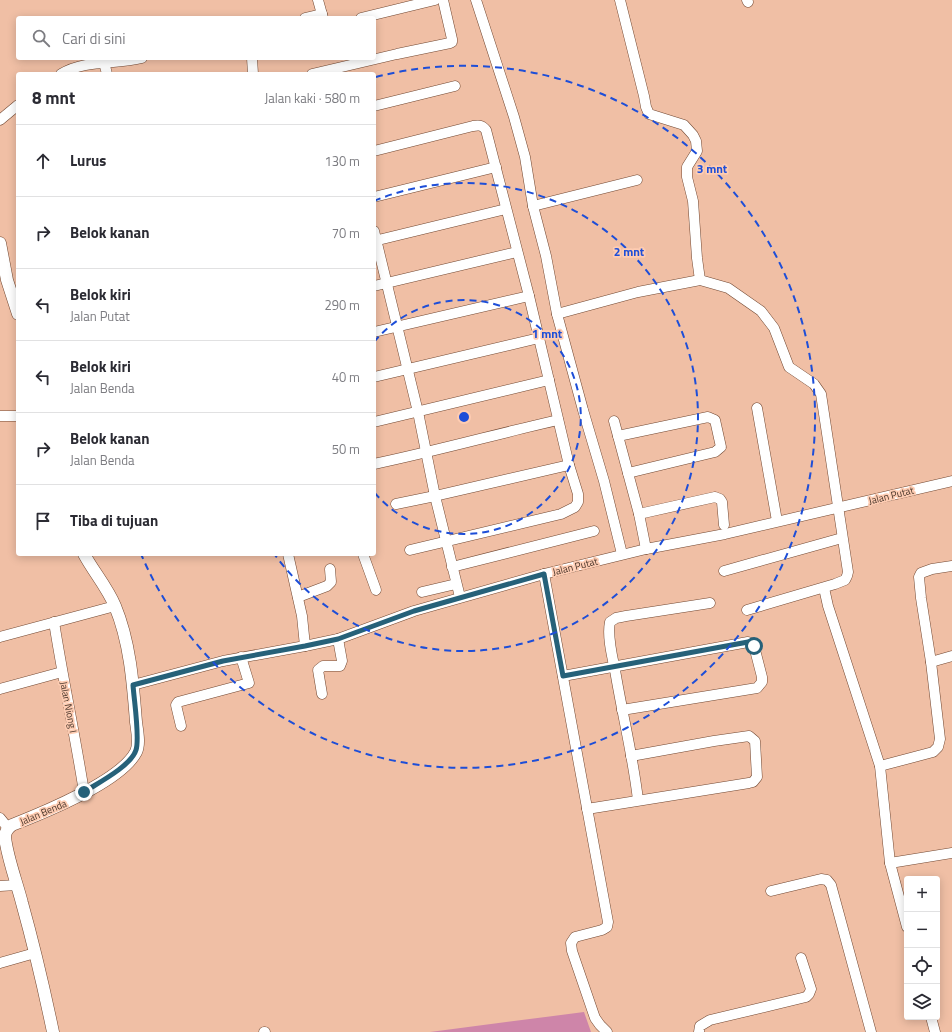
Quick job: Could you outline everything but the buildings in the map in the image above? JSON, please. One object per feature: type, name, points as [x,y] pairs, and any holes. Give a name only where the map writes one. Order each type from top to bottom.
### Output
[{"type":"street","points":[[318,0],[322,16]]},
{"type":"street","points":[[369,16],[435,0]]},
{"type":"street","points":[[376,60],[452,42],[443,0]]},
{"type":"street","points":[[476,0],[520,137],[525,157],[533,206],[546,256],[557,314],[604,481],[622,554]]},
{"type":"street","points":[[620,0],[649,114],[684,125],[696,141],[697,151],[688,167],[686,177],[693,202],[700,280]]},
{"type":"street","points":[[65,72],[90,63],[123,60]]},
{"type":"street","points":[[252,60],[253,72]]},
{"type":"street","points":[[334,60],[337,71],[376,60]]},
{"type":"street","points":[[104,62],[106,72]]},
{"type":"street","points":[[376,106],[455,86]]},
{"type":"street","points":[[0,120],[16,107]]},
{"type":"street","points":[[376,151],[479,125],[483,126],[486,130],[529,296],[569,465],[578,494],[578,502],[575,507],[561,514],[410,550]]},
{"type":"street","points":[[376,197],[496,167]]},
{"type":"street","points":[[533,206],[637,180]]},
{"type":"street","points":[[376,238],[506,209]]},
{"type":"street","points":[[376,242],[418,412],[435,496],[460,597]]},
{"type":"street","points":[[0,243],[7,280],[16,308]]},
{"type":"street","points":[[376,286],[518,252]]},
{"type":"street","points":[[557,314],[638,292],[700,280],[728,288],[761,311],[774,328],[789,366],[814,384],[821,394],[847,576],[845,580],[824,588],[747,610]]},
{"type":"street","points":[[376,331],[529,296]]},
{"type":"street","points":[[376,377],[539,338]]},
{"type":"street","points":[[376,422],[549,380]]},
{"type":"street","points":[[757,408],[777,521]]},
{"type":"street","points":[[0,416],[16,416]]},
{"type":"street","points":[[618,436],[708,417],[715,420],[721,447],[715,452],[628,473]]},
{"type":"street","points":[[376,464],[426,453],[489,436],[558,420]]},
{"type":"street","points":[[614,421],[639,514],[646,549]]},
{"type":"street","points":[[396,504],[569,465]]},
{"type":"street","name":"Jalan Putat","points":[[133,685],[223,661],[338,639],[414,611],[460,597],[622,554],[698,539],[952,481]]},
{"type":"street","points":[[639,514],[716,497],[722,502],[724,525]]},
{"type":"street","points":[[452,567],[594,532]]},
{"type":"street","points":[[724,571],[842,538]]},
{"type":"street","name":"Jalan Benda","points":[[53,1032],[35,953],[17,885],[5,855],[5,837],[8,828],[12,825],[45,812],[111,776],[126,764],[136,751],[137,740],[133,685],[126,641],[115,606],[85,556]]},
{"type":"street","points":[[288,556],[302,616],[305,646]]},
{"type":"street","points":[[364,556],[376,590]]},
{"type":"street","points":[[880,766],[925,755],[933,752],[938,747],[940,739],[919,577],[921,573],[926,571],[952,566]]},
{"type":"street","points":[[298,597],[327,586],[331,582],[330,569]]},
{"type":"street","points":[[544,574],[608,922],[607,927],[602,930],[575,937],[571,943],[572,951],[595,1018],[607,1032]]},
{"type":"street","points":[[422,592],[456,584]]},
{"type":"street","points":[[824,588],[828,606],[880,766],[890,863],[904,916]]},
{"type":"street","points":[[638,800],[614,666],[609,628],[610,622],[616,618],[626,616],[710,603]]},
{"type":"street","points":[[0,637],[115,606]]},
{"type":"street","name":"Jalan Niong I","points":[[54,622],[84,792]]},
{"type":"street","points":[[322,694],[318,670],[323,666],[340,666],[342,663],[338,639]]},
{"type":"street","points":[[563,676],[748,642],[752,643],[754,646],[762,677],[762,682],[757,688],[622,710]]},
{"type":"street","points":[[931,662],[952,656]]},
{"type":"street","points":[[181,726],[176,705],[178,702],[249,683],[241,657]]},
{"type":"street","points":[[0,689],[62,672]]},
{"type":"street","points":[[587,809],[753,782],[757,777],[755,741],[749,736],[631,756]]},
{"type":"street","points":[[0,818],[8,828]]},
{"type":"street","points":[[890,863],[952,853]]},
{"type":"street","points":[[771,891],[821,879],[827,880],[831,885],[871,1032]]},
{"type":"street","points":[[0,886],[17,885]]},
{"type":"street","points":[[0,963],[35,953]]},
{"type":"street","points":[[699,1032],[700,1026],[710,1020],[806,997],[811,989],[801,958]]},
{"type":"street","points":[[932,1020],[935,1032]]},
{"type":"shaded area","points":[[584,1012],[591,1032],[430,1032]]},
{"type":"route","points":[[84,792],[111,776],[126,764],[136,751],[137,740],[133,685],[223,661],[338,639],[414,611],[518,580],[544,574],[563,676],[748,642],[752,643],[754,646]]}]
